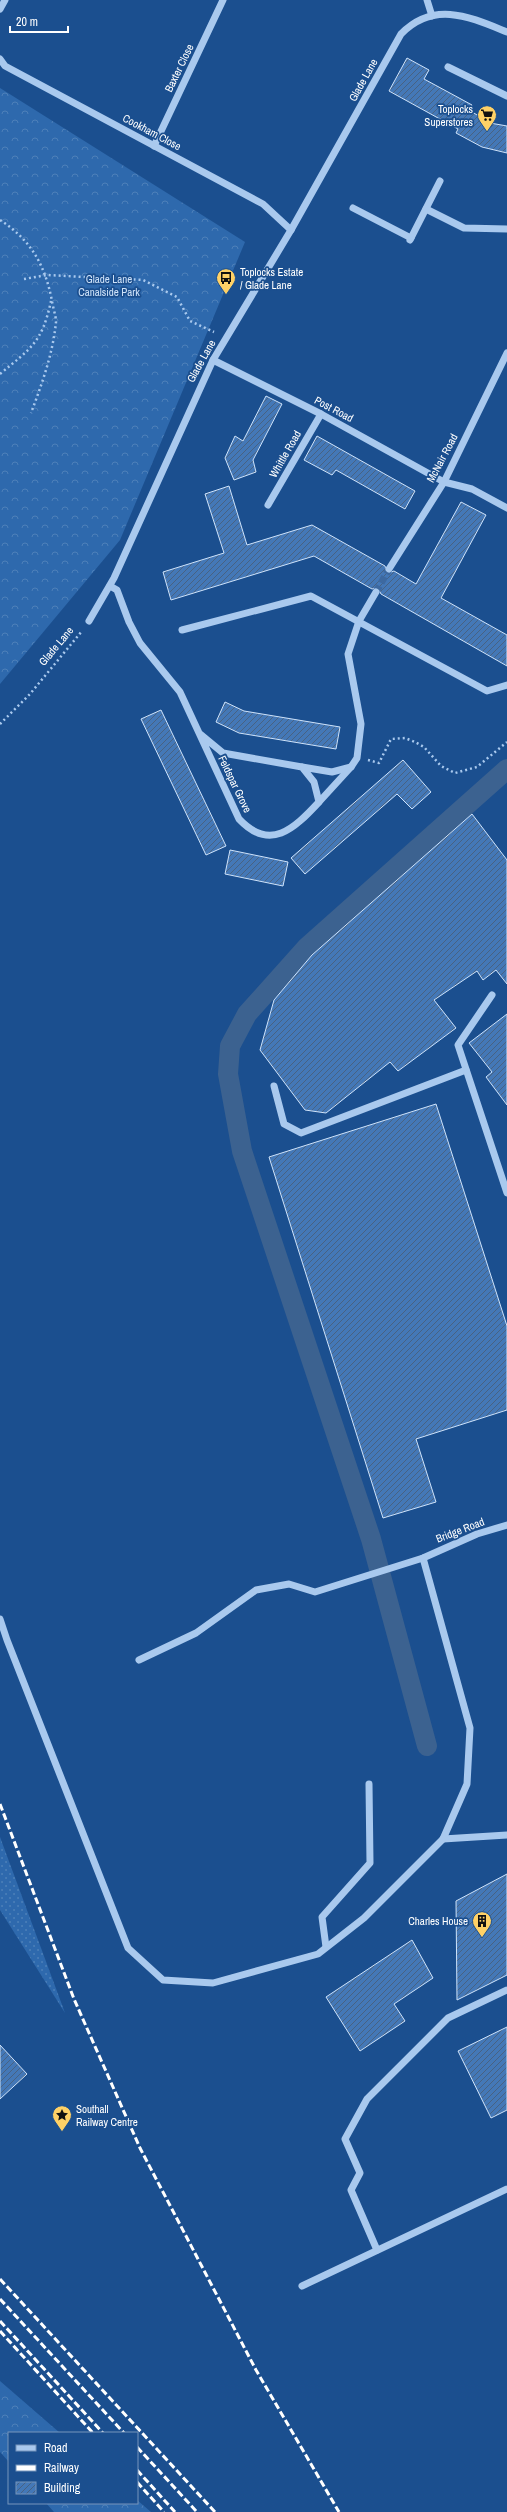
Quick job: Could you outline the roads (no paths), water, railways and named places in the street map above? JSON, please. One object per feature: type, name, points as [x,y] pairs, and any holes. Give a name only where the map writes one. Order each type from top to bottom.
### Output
[{"type":"street","points":[[0,9],[5,0]]},
{"type":"street","name":"Baxter Close","points":[[154,146],[223,0]]},
{"type":"street","points":[[427,0],[432,16]]},
{"type":"street","name":"Glade Lane","points":[[89,620],[110,586],[196,393],[213,360],[291,230],[401,34],[412,22],[432,16],[465,15],[507,32]]},
{"type":"street","name":"Cookham Close","points":[[0,59],[5,66],[263,204],[291,230]]},
{"type":"street","points":[[448,67],[507,96]]},
{"type":"street","points":[[353,208],[410,239],[440,181]]},
{"type":"street","points":[[426,209],[464,228],[507,229]]},
{"type":"street","name":"McNair Road","points":[[389,568],[444,482],[507,353]]},
{"type":"street","name":"Post Road","points":[[213,360],[321,414],[444,482],[472,489],[507,508]]},
{"type":"street","name":"Whittle Road","points":[[268,505],[321,414]]},
{"type":"street","name":"Feldspar Grove","points":[[110,586],[117,590],[129,622],[140,643],[180,692],[239,819],[251,832],[270,835],[283,834],[319,802],[351,767],[357,758],[361,724],[348,654],[359,621],[376,592]]},
{"type":"street","points":[[182,630],[311,596],[487,691],[507,685]]},
{"type":"street","name":"Feldspar Grove","points":[[200,734],[223,753],[332,772],[351,767]]},
{"type":"street","points":[[302,767],[314,782],[319,802]]},
{"type":"street","points":[[492,995],[458,1045],[507,1193]]},
{"type":"street","points":[[274,1086],[284,1124],[301,1133],[466,1070]]},
{"type":"street","name":"Bridge Road","points":[[139,1660],[196,1633],[256,1590],[289,1584],[315,1592],[422,1558],[477,1534],[507,1525]]},
{"type":"street","points":[[0,1618],[6,1640],[128,1948],[163,1980],[213,1983],[318,1954],[326,1946],[364,1918],[443,1839],[467,1784],[470,1728],[422,1558]]},
{"type":"street","points":[[326,1946],[322,1917],[370,1863],[368,1784]]},
{"type":"street","points":[[443,1839],[507,1835]]},
{"type":"street","points":[[377,2250],[351,2190],[360,2173],[345,2139],[367,2099],[448,2018],[507,1990]]},
{"type":"street","points":[[302,2286],[507,2189]]},
{"type":"waterway","points":[[427,1746],[371,1539],[242,1151],[228,1074],[230,1046],[247,1014],[307,947],[507,769]]},
{"type":"tunnel","points":[[376,592],[389,569]]},
{"type":"railway","points":[[0,1804],[74,1999],[140,2148],[256,2370],[339,2512]]},
{"type":"railway","points":[[0,2279],[215,2512]]},
{"type":"railway","points":[[0,2299],[123,2432]]},
{"type":"railway","points":[[0,2321],[102,2432]]},
{"type":"railway","points":[[0,2331],[92,2432]]},
{"type":"railway","points":[[138,2448],[197,2512]]},
{"type":"railway","points":[[138,2471],[175,2512]]},
{"type":"railway","points":[[138,2483],[164,2512]]},
{"type":"place","name":"Toplocks Superstores","points":[[487,132]]},
{"type":"place","name":"Toplocks Estate / Glade Lane","points":[[226,295]]},
{"type":"place","name":"Charles House","points":[[482,1938]]},
{"type":"place","name":"Southall Railway Centre","points":[[62,2132]]},
{"type":"park label","name":"Glade Lane Canalside Park","points":[[109,285]]}]
